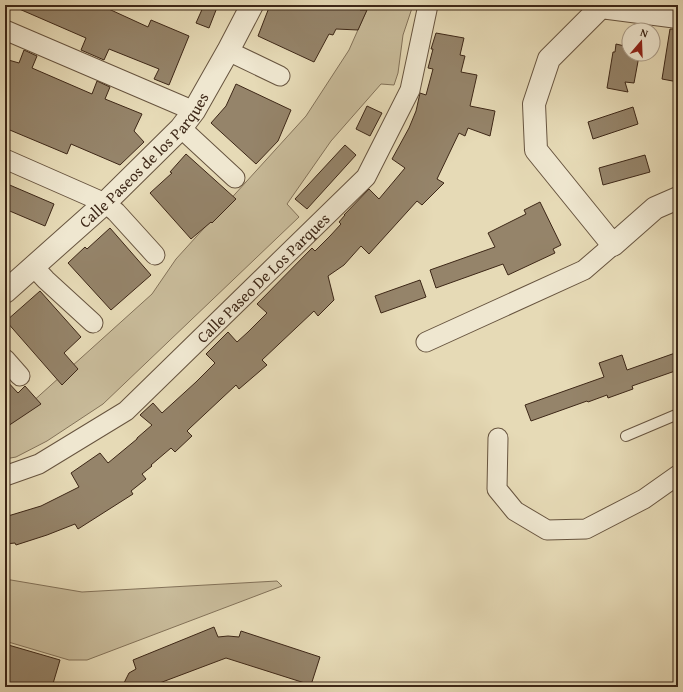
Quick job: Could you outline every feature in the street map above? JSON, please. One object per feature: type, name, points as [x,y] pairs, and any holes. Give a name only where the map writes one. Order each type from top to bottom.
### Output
[{"type":"street","name":"Calle Paseos de los Parques","points":[[6,290],[106,203],[187,119],[228,51],[252,5]]},
{"type":"street","name":"Calle Paseo De Los Parques","points":[[5,476],[39,464],[126,411],[366,177],[410,90],[428,5]]},
{"type":"street","points":[[613,245],[536,150],[534,104],[549,58],[602,6],[678,17]]},
{"type":"street","points":[[5,30],[187,119],[235,178]]},
{"type":"street","points":[[228,51],[280,76]]},
{"type":"street","points":[[5,160],[106,203],[155,255]]},
{"type":"street","points":[[426,342],[584,270],[655,208],[678,198]]},
{"type":"street","points":[[34,266],[46,280],[93,323]]},
{"type":"street","points":[[5,359],[20,376]]},
{"type":"street","points":[[498,438],[498,489],[515,512],[547,530],[586,530],[644,499],[678,475]]},
{"type":"lane","points":[[626,436],[678,414]]},
{"type":"shaded area","points":[[369,5],[413,5],[403,35],[398,73],[394,85],[381,84],[331,141],[287,204],[299,217],[103,404],[47,441],[16,457],[5,459],[5,424],[10,422],[152,294],[176,259],[306,116],[349,50]]},
{"type":"shaded area","points":[[5,579],[82,592],[277,581],[282,586],[87,660],[69,660],[5,641]]},
{"type":"building","points":[[10,5],[61,5],[67,8],[68,5],[74,9],[76,5],[100,5],[148,27],[151,20],[189,36],[169,85],[154,79],[159,69],[109,49],[104,60],[81,50],[86,38]]},
{"type":"building","points":[[204,5],[218,5],[209,28],[196,23]]},
{"type":"building","points":[[270,5],[361,5],[360,10],[367,10],[358,30],[336,29],[333,35],[329,34],[314,62],[258,36]]},
{"type":"building","points":[[670,29],[678,29],[678,82],[662,79]]},
{"type":"building","points":[[436,33],[464,38],[460,55],[465,56],[461,72],[477,75],[470,106],[495,111],[490,136],[468,128],[465,136],[459,133],[437,179],[444,183],[422,205],[417,201],[369,254],[361,246],[344,265],[328,276],[334,300],[318,316],[314,311],[262,360],[267,365],[239,389],[236,385],[190,428],[187,431],[192,436],[175,452],[171,448],[151,465],[152,466],[142,474],[146,479],[131,491],[133,494],[78,529],[75,524],[16,545],[15,543],[5,544],[5,519],[9,518],[8,516],[41,506],[79,487],[71,473],[100,453],[108,463],[137,439],[152,425],[140,415],[153,403],[162,413],[196,382],[215,363],[206,354],[228,332],[237,342],[248,332],[267,313],[257,304],[312,248],[315,251],[330,236],[341,224],[339,222],[344,215],[369,189],[379,199],[405,168],[392,159],[409,128],[416,111],[420,93],[426,95],[433,69],[428,68],[433,49],[431,49]]},
{"type":"building","points":[[616,44],[621,45],[621,62],[638,62],[634,83],[625,82],[628,92],[607,88],[613,52],[615,52]]},
{"type":"building","points":[[24,50],[37,56],[32,68],[92,94],[97,81],[110,87],[105,99],[142,114],[134,131],[144,142],[120,165],[71,144],[67,154],[5,128],[5,59],[19,63]]},
{"type":"building","points":[[236,84],[291,110],[278,141],[256,164],[211,123],[226,106]]},
{"type":"building","points":[[367,106],[382,113],[370,136],[356,129]]},
{"type":"building","points":[[633,107],[638,124],[593,139],[588,122]]},
{"type":"building","points":[[345,145],[356,155],[307,209],[295,199]]},
{"type":"building","points":[[186,154],[236,199],[212,223],[211,222],[191,239],[150,193],[172,173],[170,172]]},
{"type":"building","points":[[645,155],[650,172],[603,185],[599,168]]},
{"type":"building","points":[[5,183],[54,204],[45,226],[5,209]]},
{"type":"building","points":[[540,202],[561,245],[553,249],[555,253],[508,275],[503,264],[436,288],[430,270],[495,247],[488,233],[526,214],[524,210]]},
{"type":"building","points":[[110,228],[151,275],[111,310],[68,263],[85,247],[87,249]]},
{"type":"building","points":[[420,280],[426,297],[381,313],[375,296]]},
{"type":"building","points":[[40,291],[81,337],[64,353],[78,369],[62,385],[6,321]]},
{"type":"building","points":[[678,352],[678,370],[632,386],[633,389],[608,398],[607,395],[531,421],[525,405],[604,377],[599,363],[622,355],[627,370]]},
{"type":"building","points":[[5,379],[18,393],[25,386],[41,404],[5,428]]},
{"type":"building","points":[[214,627],[218,637],[239,637],[241,631],[320,657],[311,685],[226,658],[149,687],[122,687],[129,673],[136,669],[133,660]]},
{"type":"building","points":[[5,644],[60,660],[52,687],[20,687],[5,683]]}]
